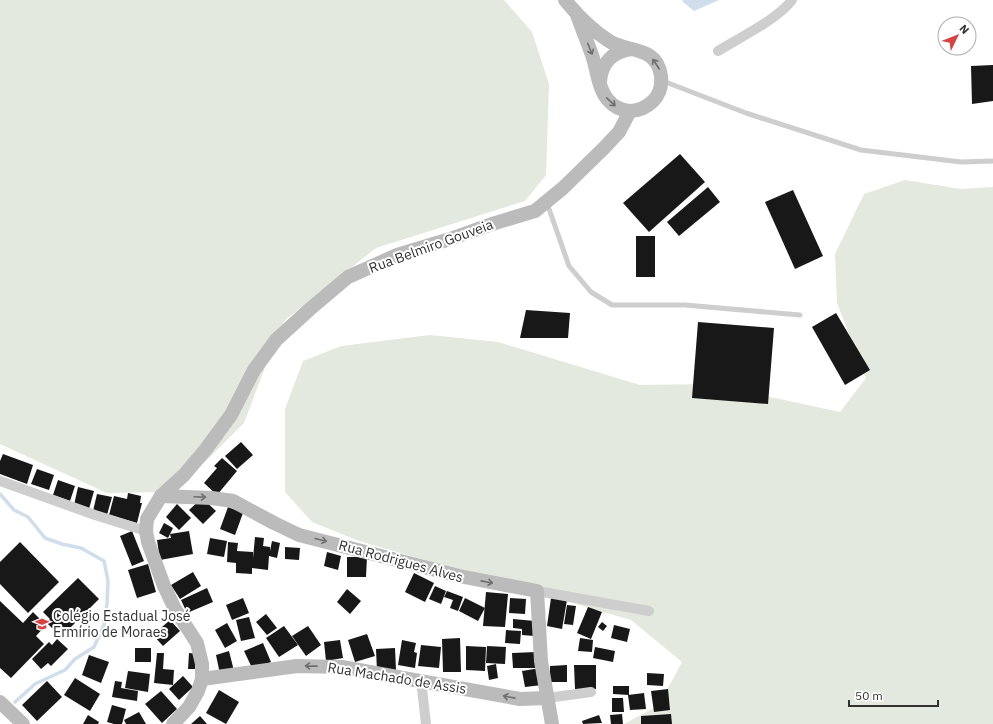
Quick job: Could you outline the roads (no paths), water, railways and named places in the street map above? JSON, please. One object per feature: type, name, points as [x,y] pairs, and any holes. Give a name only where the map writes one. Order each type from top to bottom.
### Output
[{"type":"street","points":[[565,0],[577,15],[611,42],[642,52],[653,60],[660,71],[662,80],[658,94],[650,104],[642,109],[630,111],[615,106],[608,101],[603,93],[592,55],[577,15]]},
{"type":"street","points":[[718,51],[763,24],[788,6],[792,0]]},
{"type":"street","points":[[600,84],[600,75],[603,66],[608,59],[616,53],[633,49]]},
{"type":"street","name":"Rua Belmiro Gouveia","points":[[173,724],[189,708],[198,691],[202,678],[202,664],[197,643],[175,609],[164,586],[148,542],[146,531],[147,519],[161,496],[184,475],[206,449],[231,415],[254,370],[276,340],[310,309],[348,278],[397,255],[535,211],[563,188],[619,132],[630,111]]},
{"type":"street","points":[[0,481],[95,516],[146,531]]},
{"type":"street","name":"Rua Rodrigues Alves","points":[[161,496],[212,498],[233,501],[298,534],[459,576],[648,611]]},
{"type":"street","points":[[537,591],[541,661],[552,724]]},
{"type":"street","name":"Rua Machado de Assis","points":[[202,678],[297,666],[342,667],[520,699],[547,698],[591,692]]},
{"type":"street","points":[[421,680],[426,724]]},
{"type":"street","points":[[0,702],[23,724]]},
{"type":"lane","points":[[662,80],[746,113],[861,150],[961,162],[993,161]]},
{"type":"lane","points":[[546,202],[569,266],[591,292],[612,305],[685,305],[800,315]]},
{"type":"water","points":[[682,0],[719,0],[694,11]]},
{"type":"waterway","points":[[0,494],[14,510],[28,517],[45,538],[62,544],[81,548],[104,561],[108,581],[104,625],[94,647],[75,659],[65,670],[35,684],[15,702]]},
{"type":"place","name":"Colégio Estadual José Ermírio de Moraes","points":[[42,624]]}]
